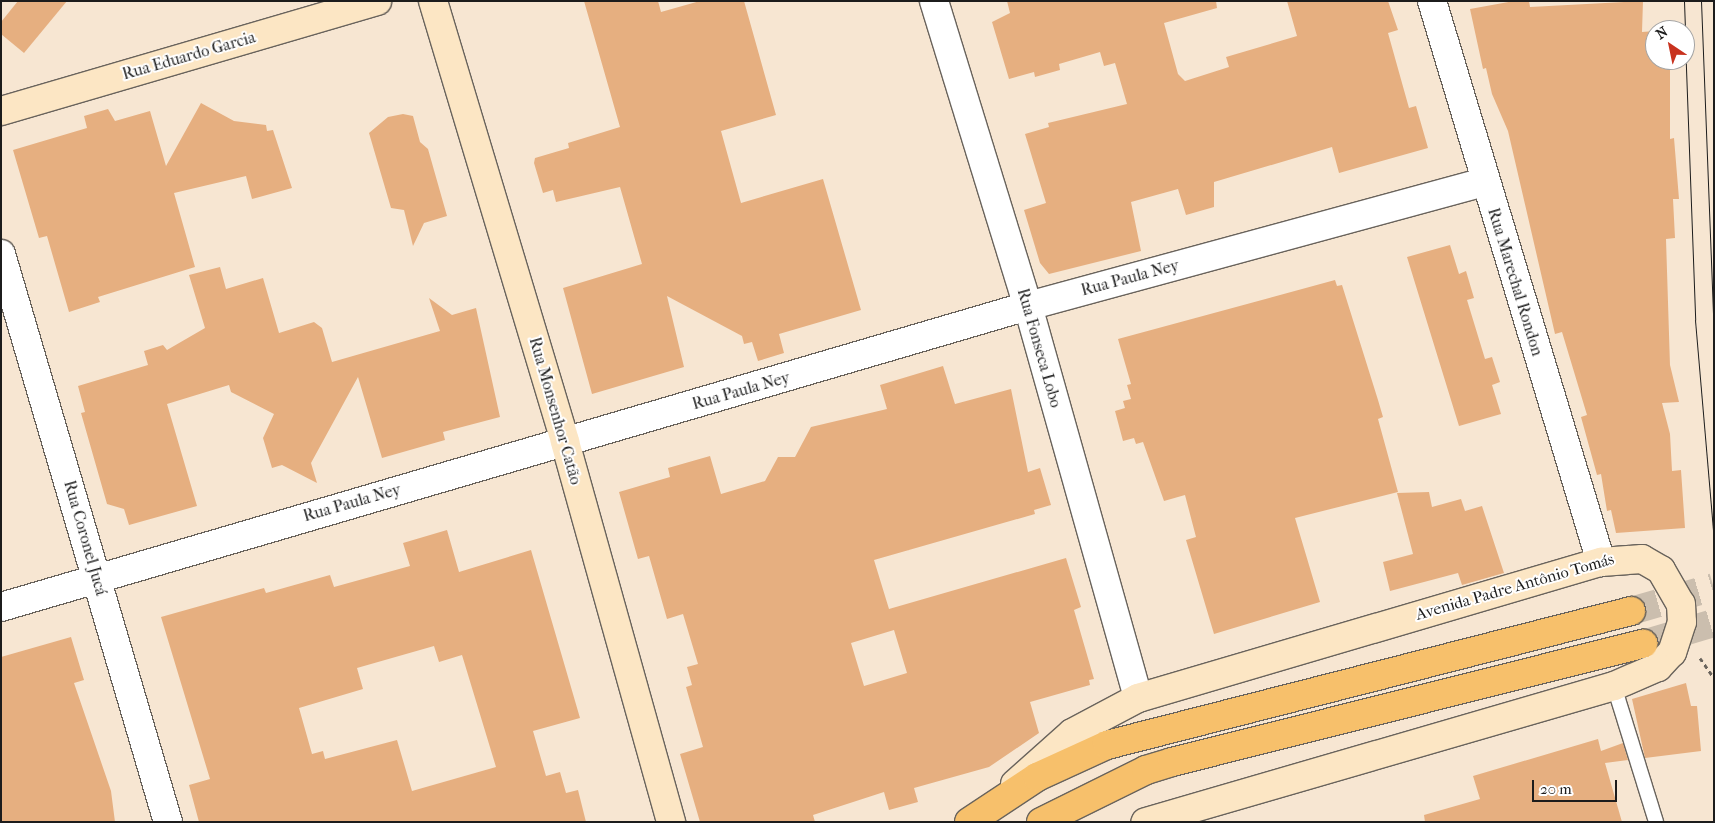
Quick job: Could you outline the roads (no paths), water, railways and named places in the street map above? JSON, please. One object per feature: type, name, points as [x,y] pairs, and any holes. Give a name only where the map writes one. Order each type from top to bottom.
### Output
[{"type":"main road","name":"Avenida Padre Antônio Tomás","points":[[975,818],[1037,777],[1107,745],[1631,611]]},
{"type":"main road","points":[[1041,822],[1164,765],[1643,644]]},
{"type":"street","name":"Rua Eduardo Garcia","points":[[1,111],[377,1]]},
{"type":"street","name":"Rua Monsenhor Catão","points":[[433,1],[565,442],[671,822]]},
{"type":"street","name":"Rua Fonseca Lobo","points":[[934,1],[1028,306],[1138,698]]},
{"type":"street","name":"Rua Marechal Rondon","points":[[1432,1],[1484,182],[1601,562]]},
{"type":"street","name":"Rua Paula Ney","points":[[1,607],[97,577],[1028,306],[1484,182]]},
{"type":"street","name":"Rua Coronel Jucá","points":[[1,254],[168,822]]},
{"type":"street","name":"Avenida Padre Antônio Tomás","points":[[975,818],[1072,733],[1138,698],[1601,562],[1642,559],[1661,570],[1681,604],[1682,622],[1672,652],[1658,667],[1614,686],[1173,818],[1145,822]]},
{"type":"lane","points":[[1614,686],[1656,822]]},
{"type":"tunnel","points":[[1631,611],[1714,587]]},
{"type":"tunnel","points":[[1643,644],[1714,623]]},
{"type":"tram line","points":[[1684,1],[1685,20]]},
{"type":"tram line","points":[[1701,1],[1714,340]]},
{"type":"tram line","points":[[1686,70],[1695,320],[1714,542]]}]
